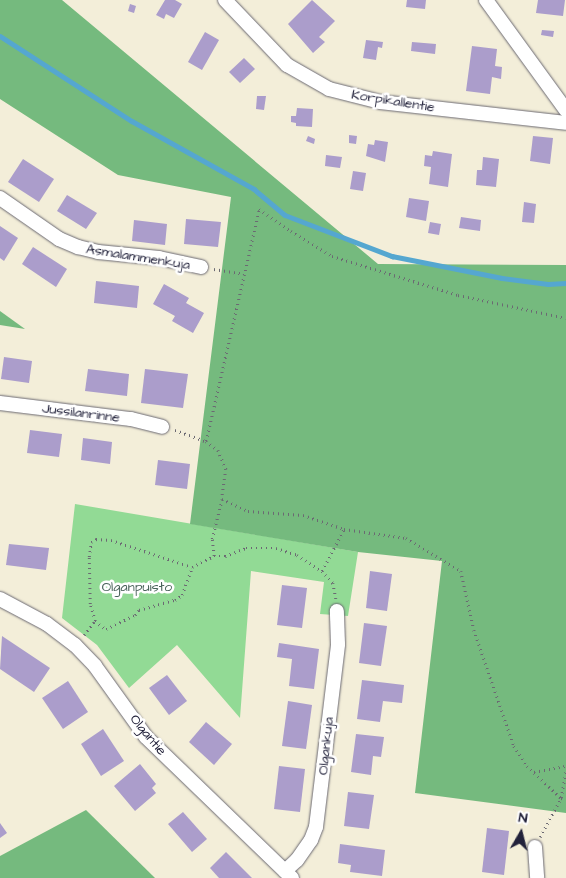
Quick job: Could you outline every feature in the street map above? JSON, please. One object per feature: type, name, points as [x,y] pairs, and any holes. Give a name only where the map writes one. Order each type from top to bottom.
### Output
[{"type":"street","name":"Korpikallentie","points":[[225,0],[286,65],[329,89],[380,102],[566,123]]},
{"type":"street","points":[[486,0],[566,110]]},
{"type":"street","name":"Asmalammenkuja","points":[[0,198],[59,239],[78,247],[98,252],[159,258],[201,267]]},
{"type":"street","name":"Jussilanrinne","points":[[0,403],[131,419],[162,427]]},
{"type":"street","name":"Olgantie","points":[[0,600],[47,624],[75,645],[95,666],[146,737],[289,874]]},
{"type":"street","name":"Olgankuja","points":[[289,874],[311,840],[316,827],[338,644],[336,611]]},
{"type":"street","points":[[535,847],[537,878]]},
{"type":"path","points":[[206,441],[259,209],[291,232],[332,256],[458,295],[566,318]]},
{"type":"path","points":[[201,267],[244,274]]},
{"type":"path","points":[[162,427],[192,434],[206,441],[218,450],[226,469],[222,499],[212,539],[214,556]]},
{"type":"path","points":[[222,499],[248,510],[303,515],[344,530],[406,538],[461,571],[474,630],[514,746],[534,772],[561,798],[566,799]]},
{"type":"path","points":[[322,571],[344,530]]},
{"type":"path","points":[[192,567],[119,542],[96,539],[91,542],[89,556],[90,604],[95,621],[106,629],[136,615],[139,610],[175,600],[182,595],[192,567],[214,556],[225,556],[246,548],[276,548],[297,555],[322,571],[333,583],[336,611]]},
{"type":"path","points":[[75,645],[95,621]]},
{"type":"path","points":[[534,772],[566,767],[561,798],[535,847]]},
{"type":"green space","points":[[0,0],[62,0],[378,264],[566,265],[566,813],[415,793],[442,561],[358,552],[190,524],[231,197],[118,175],[0,99]]},
{"type":"green space","points":[[0,311],[25,329],[0,325]]},
{"type":"green space","name":"Olganpuisto","points":[[75,504],[358,552],[348,616],[320,614],[324,582],[251,571],[240,718],[177,645],[129,688],[97,645],[62,618]]},
{"type":"green space","points":[[86,810],[155,878],[0,878],[0,856]]},
{"type":"building","points":[[165,0],[175,0],[182,4],[174,18],[166,14],[164,19],[156,15]]},
{"type":"building","points":[[312,0],[335,21],[319,37],[325,42],[313,53],[288,24]]},
{"type":"building","points":[[407,0],[426,0],[425,9],[406,7]]},
{"type":"building","points":[[538,0],[565,0],[563,16],[536,13]]},
{"type":"building","points":[[130,4],[136,6],[134,13],[128,11]]},
{"type":"building","points":[[542,30],[554,31],[553,37],[541,35]]},
{"type":"building","points":[[205,32],[219,40],[202,70],[188,62]]},
{"type":"building","points":[[366,40],[383,42],[382,48],[378,47],[376,60],[363,58]]},
{"type":"building","points":[[412,42],[436,44],[435,54],[411,51]]},
{"type":"building","points":[[472,46],[497,49],[495,66],[502,67],[501,79],[492,77],[490,94],[466,91]]},
{"type":"building","points":[[244,58],[255,69],[240,83],[229,72]]},
{"type":"building","points":[[257,96],[266,96],[264,110],[256,109]]},
{"type":"building","points":[[297,108],[313,109],[312,127],[296,126],[296,123],[291,122],[291,116],[296,116]]},
{"type":"building","points":[[349,135],[357,136],[356,144],[349,143]]},
{"type":"building","points":[[308,136],[315,139],[314,144],[306,141]]},
{"type":"building","points":[[533,136],[553,138],[550,164],[530,161]]},
{"type":"building","points":[[375,140],[388,142],[385,162],[366,156],[368,144],[374,145]]},
{"type":"building","points":[[433,151],[452,154],[448,187],[429,184],[431,167],[424,166],[425,155],[432,156]]},
{"type":"building","points":[[326,155],[342,157],[340,168],[325,166]]},
{"type":"building","points":[[483,157],[499,159],[496,187],[476,185],[477,170],[482,170]]},
{"type":"building","points":[[23,159],[54,179],[39,202],[8,182]]},
{"type":"building","points":[[353,171],[366,173],[363,191],[350,189]]},
{"type":"building","points":[[67,195],[97,213],[86,229],[57,211]]},
{"type":"building","points":[[409,198],[429,201],[426,221],[406,217]]},
{"type":"building","points":[[524,202],[536,204],[534,223],[522,222]]},
{"type":"building","points":[[461,217],[481,220],[480,231],[459,228]]},
{"type":"building","points":[[186,219],[221,222],[218,247],[184,244]]},
{"type":"building","points":[[134,220],[167,224],[165,245],[132,241]]},
{"type":"building","points":[[430,222],[441,224],[439,235],[428,233]]},
{"type":"building","points":[[0,226],[18,238],[4,261],[0,258]]},
{"type":"building","points":[[33,247],[67,269],[56,287],[22,264]]},
{"type":"building","points":[[96,281],[139,286],[137,308],[94,303]]},
{"type":"building","points":[[164,284],[189,298],[186,303],[204,313],[193,333],[172,321],[175,316],[153,304]]},
{"type":"building","points":[[4,357],[32,361],[29,383],[1,379]]},
{"type":"building","points":[[88,369],[129,374],[127,396],[85,391]]},
{"type":"building","points":[[145,369],[188,374],[183,408],[141,403]]},
{"type":"building","points":[[30,430],[62,434],[59,457],[27,453]]},
{"type":"building","points":[[83,438],[112,442],[110,464],[81,460]]},
{"type":"building","points":[[158,460],[190,464],[187,489],[155,485]]},
{"type":"building","points":[[9,544],[49,548],[46,570],[6,565]]},
{"type":"building","points":[[370,571],[392,574],[387,611],[366,608]]},
{"type":"building","points":[[282,585],[307,588],[302,628],[277,625]]},
{"type":"building","points":[[364,623],[387,626],[381,666],[359,663]]},
{"type":"building","points":[[2,636],[50,668],[34,692],[0,669]]},
{"type":"building","points":[[279,643],[319,649],[314,689],[289,686],[292,659],[277,657]]},
{"type":"building","points":[[167,675],[187,701],[169,715],[149,688]]},
{"type":"building","points":[[362,680],[404,685],[402,703],[383,701],[380,722],[357,719]]},
{"type":"building","points":[[68,681],[88,712],[63,729],[42,698]]},
{"type":"building","points":[[288,701],[312,705],[306,749],[282,746]]},
{"type":"building","points":[[206,722],[232,744],[214,765],[189,742]]},
{"type":"building","points":[[103,729],[124,761],[101,776],[81,744]]},
{"type":"building","points":[[356,734],[384,737],[381,757],[373,756],[371,775],[351,772]]},
{"type":"building","points":[[140,764],[156,784],[152,788],[156,793],[135,811],[114,786]]},
{"type":"building","points":[[279,766],[305,769],[300,812],[274,809]]},
{"type":"building","points":[[348,792],[374,795],[369,829],[344,826]]},
{"type":"building","points":[[183,812],[207,839],[192,852],[168,824]]},
{"type":"building","points":[[0,823],[7,833],[0,838]]},
{"type":"building","points":[[487,828],[509,831],[504,875],[482,872]]},
{"type":"building","points":[[340,844],[385,850],[382,876],[350,872],[351,865],[338,863]]},
{"type":"building","points":[[226,852],[252,878],[219,878],[210,868]]},
{"type":"waterway","points":[[0,36],[132,121],[254,189],[285,215],[392,256],[502,278],[548,284],[566,283]]}]
